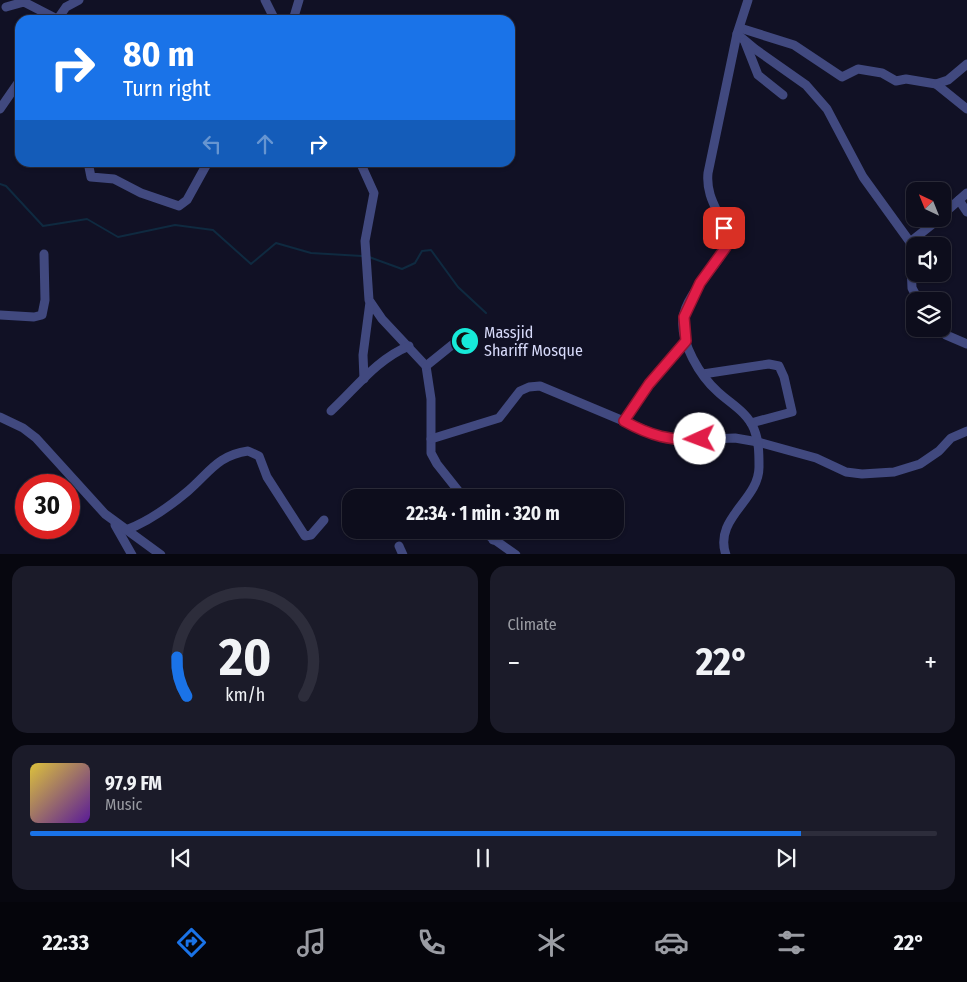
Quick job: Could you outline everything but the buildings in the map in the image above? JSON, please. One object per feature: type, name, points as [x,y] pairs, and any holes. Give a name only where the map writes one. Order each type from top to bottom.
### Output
[{"type":"street","points":[[60,15],[66,7],[79,0]]},
{"type":"street","points":[[265,0],[272,15]]},
{"type":"street","points":[[294,15],[299,0]]},
{"type":"street","points":[[726,554],[722,543],[725,529],[756,482],[759,469],[758,442],[751,423],[741,410],[714,388],[702,374],[686,341],[683,324],[686,310],[700,283],[727,243],[724,228],[708,191],[707,179],[739,31],[748,0]]},
{"type":"street","points":[[6,7],[24,2],[49,15]]},
{"type":"street","points":[[739,31],[758,75],[764,82],[783,95]]},
{"type":"street","points":[[739,31],[794,44],[842,77],[858,69],[882,73],[896,81],[906,79],[936,84],[948,80],[967,64]]},
{"type":"street","points":[[745,42],[806,85],[823,104],[863,177],[906,237]]},
{"type":"street","points":[[936,84],[967,109]]},
{"type":"street","points":[[0,110],[15,88]]},
{"type":"street","points":[[89,167],[91,177],[114,179],[141,193],[179,206],[187,200],[205,167]]},
{"type":"street","points":[[362,167],[374,193],[365,241],[370,302],[363,355],[364,379]]},
{"type":"street","points":[[951,208],[967,194]]},
{"type":"street","points":[[959,200],[967,212]]},
{"type":"street","points":[[916,237],[928,228]]},
{"type":"street","points":[[0,315],[34,317],[42,315],[45,300],[44,254]]},
{"type":"street","points":[[370,302],[382,319],[426,366],[431,399],[430,453],[457,489]]},
{"type":"street","points":[[951,337],[967,344]]},
{"type":"street","points":[[426,366],[457,341]]},
{"type":"street","points":[[624,421],[649,384],[686,341]]},
{"type":"street","points":[[331,411],[378,364],[394,352],[409,346]]},
{"type":"street","points":[[702,374],[769,364],[779,366],[784,377],[792,412],[751,423]]},
{"type":"street","points":[[431,439],[499,418],[520,391],[535,386],[542,386],[646,432],[673,440],[735,438],[758,442],[816,458],[846,472],[862,474],[894,472],[920,464],[940,451],[951,438],[967,432]]},
{"type":"street","points":[[0,417],[23,428],[36,438],[109,517],[160,554]]},
{"type":"street","points":[[126,530],[154,518],[190,489],[206,471],[227,457],[248,451],[259,456],[267,477],[305,536],[311,535],[324,520]]},
{"type":"street","points":[[109,517],[132,554]]},
{"type":"street","points":[[493,540],[516,554]]},
{"type":"waterway","points":[[0,184],[6,186],[43,226],[87,219],[118,237],[175,225],[213,230],[251,264],[276,243],[311,253],[362,256]]},
{"type":"waterway","points":[[369,257],[402,269],[415,263],[422,251],[431,250],[458,287],[486,313]]},
{"type":"place","name":"Massjid Shariff Mosque","points":[[465,341]]},
{"type":"route","points":[[700,439],[673,440],[664,438],[646,432],[624,421],[654,377],[686,341],[683,324],[686,310],[700,283],[726,247],[724,228]]}]
